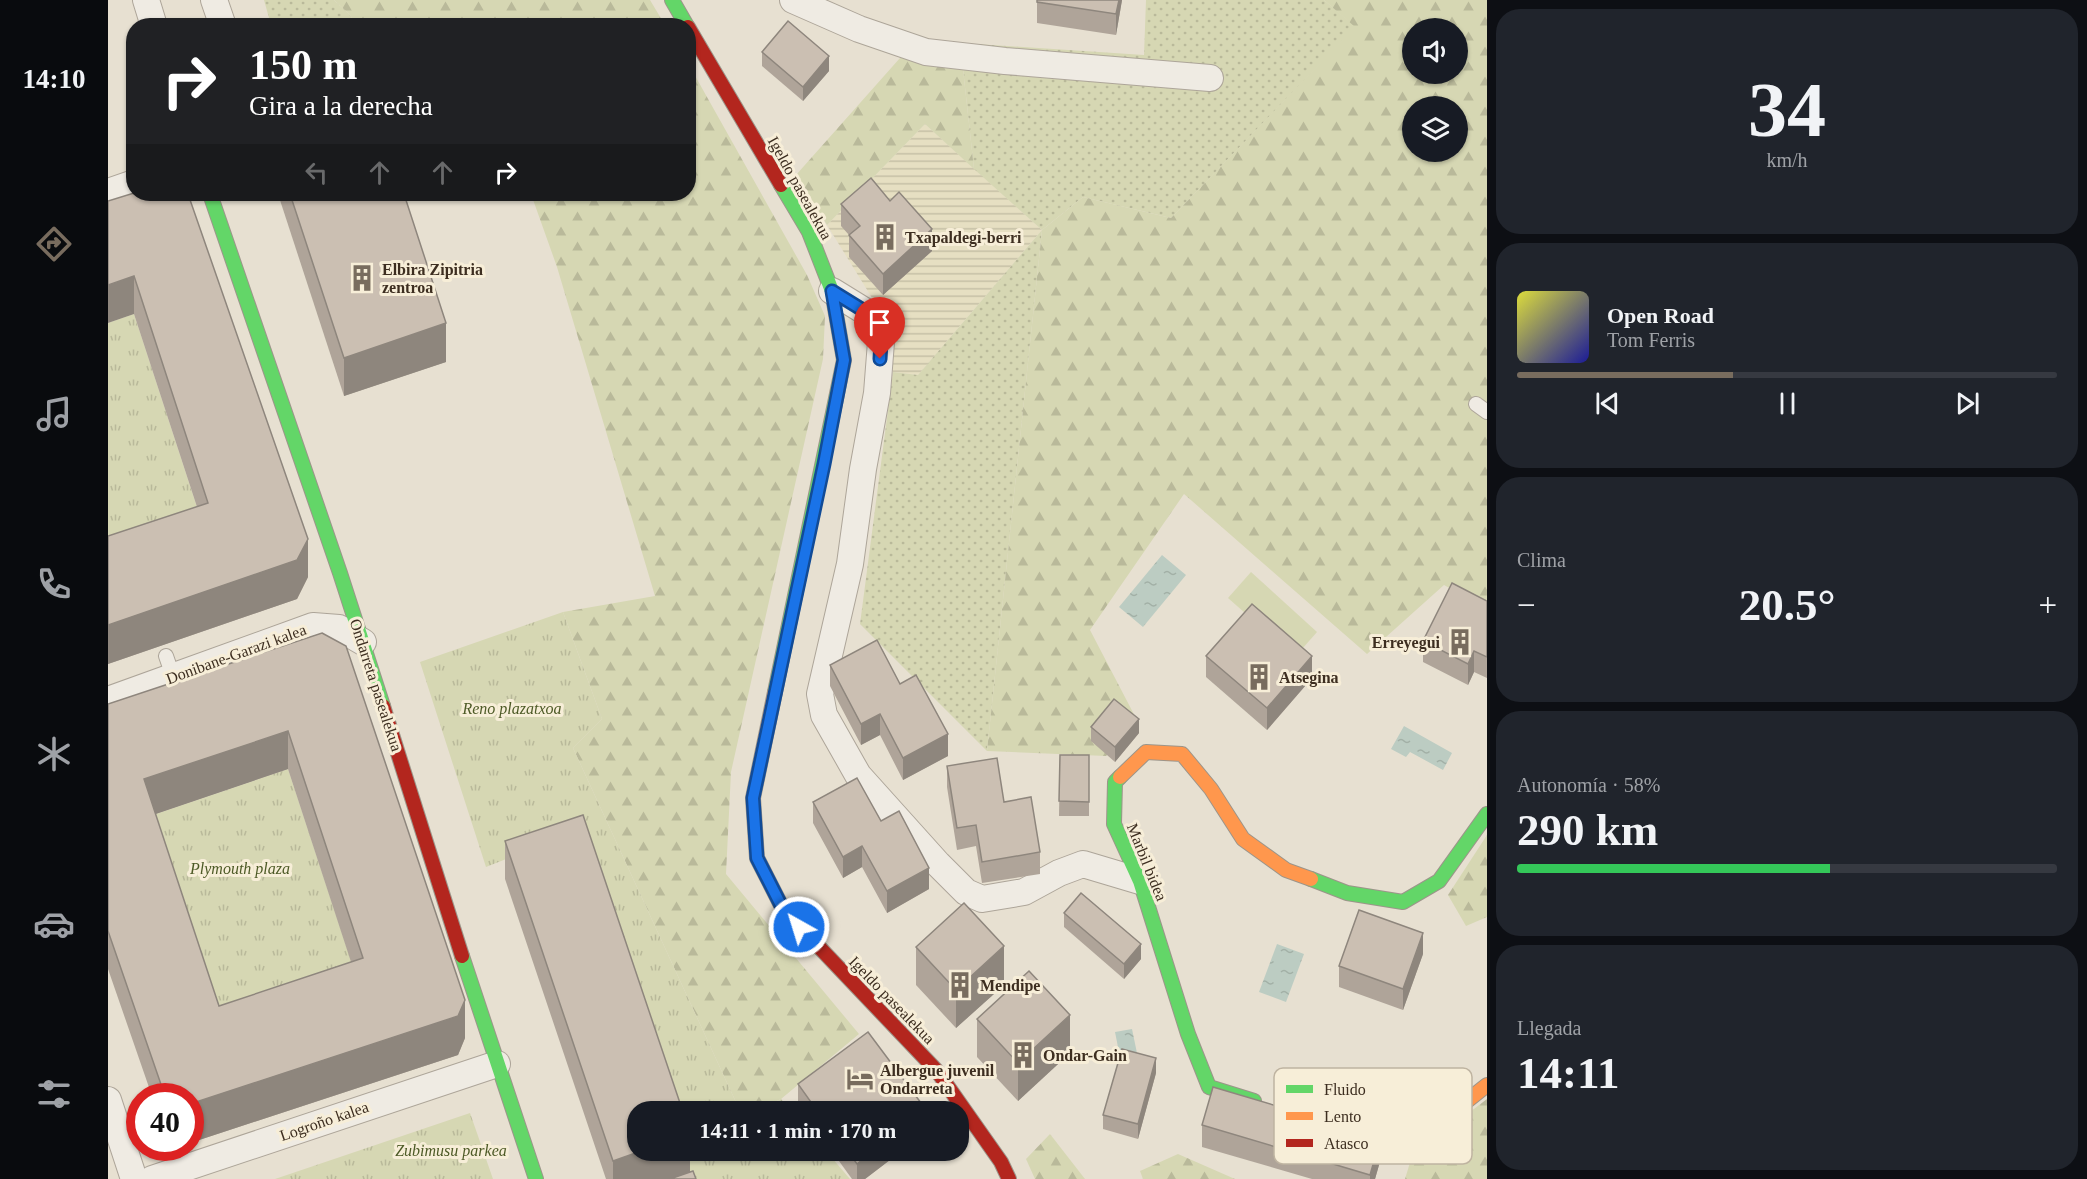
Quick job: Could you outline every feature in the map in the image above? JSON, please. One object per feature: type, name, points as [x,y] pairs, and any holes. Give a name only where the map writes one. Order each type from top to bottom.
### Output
[{"type":"street","points":[[146,0],[152,18]]},
{"type":"street","points":[[214,0],[220,18]]},
{"type":"street","name":"Igeldo pasealekua","points":[[672,0],[683,18]]},
{"type":"street","points":[[793,0],[860,29],[926,52],[1210,78]]},
{"type":"street","name":"Igeldo pasealekua","points":[[696,40],[809,232],[832,291],[844,360],[753,798],[757,858],[784,911],[937,1071],[1001,1162],[1009,1179]]},
{"type":"street","points":[[108,192],[126,186]]},
{"type":"street","name":"Ondarreta pasealekua","points":[[212,201],[363,642],[497,1064],[536,1179]]},
{"type":"street","points":[[832,291],[866,312],[881,342],[877,393],[863,469],[850,564],[820,694],[824,715],[858,775],[966,892],[982,899],[1024,892],[1059,873],[1083,864],[1140,881]]},
{"type":"street","name":"Donibane-Garazi kalea","points":[[108,700],[313,626],[346,630],[363,642]]},
{"type":"street","name":"Marbil bidea","points":[[1266,1105],[1209,1087],[1188,1034],[1140,881],[1114,824],[1115,782],[1146,752],[1182,754],[1211,789],[1243,839],[1286,870],[1347,893],[1403,902],[1439,881],[1487,814]]},
{"type":"street","name":"Logroño kalea","points":[[152,1179],[497,1064]]},
{"type":"street","points":[[1472,1098],[1487,1086]]},
{"type":"street","points":[[108,1100],[135,1179]]},
{"type":"shaded area","points":[[925,124],[1042,230],[918,375],[893,372],[882,314],[827,225]]},
{"type":"green space","points":[[264,0],[334,0],[352,18],[269,18]]},
{"type":"green space","points":[[334,0],[650,0],[661,18],[352,18]]},
{"type":"green space","points":[[1146,0],[1324,0],[1356,27],[1171,218],[1083,197],[1042,230],[974,169],[963,69],[916,40],[1144,55]]},
{"type":"green space","points":[[1324,0],[1487,0],[1487,609],[1444,585],[1367,654],[1184,494],[1090,630],[1139,724],[1106,756],[987,751],[1042,230],[1083,197],[1171,218],[1355,27]]},
{"type":"green space","points":[[916,40],[963,69],[974,169],[925,124],[827,225],[796,175]]},
{"type":"green space","points":[[696,77],[807,275],[825,316],[823,359],[731,772],[726,874],[859,1034],[777,1101],[735,1101],[573,748],[602,719],[563,612],[655,596],[557,267],[533,201],[696,201]]},
{"type":"green space","points":[[1042,230],[987,751],[860,624],[893,372],[918,375]]},
{"type":"green space","points":[[134,314],[208,541],[108,574],[108,323]]},
{"type":"green space","points":[[1251,572],[1317,632],[1295,657],[1228,598]]},
{"type":"green space","name":"Reno plazatxoa","points":[[563,612],[602,719],[573,748],[735,1101],[666,1101],[559,838],[486,867],[420,662]]},
{"type":"green space","name":"Plymouth plaza","points":[[288,769],[363,997],[219,1044],[144,818]]},
{"type":"green space","points":[[1487,835],[1487,917],[1466,926],[1448,895]]},
{"type":"green space","points":[[1487,1099],[1487,1179],[1405,1179],[1410,1164],[1472,1164],[1472,1110]]},
{"type":"green space","name":"Zubimusu parkea","points":[[470,1113],[493,1179],[275,1179]]},
{"type":"green space","points":[[1050,1134],[1085,1179],[1035,1179],[1026,1159]]},
{"type":"green space","points":[[1178,1154],[1235,1179],[1143,1179],[1140,1171]]},
{"type":"green space","points":[[686,1161],[835,1161],[850,1179],[691,1179]]},
{"type":"water","points":[[1162,555],[1186,575],[1143,627],[1119,607]]},
{"type":"water","points":[[1404,726],[1452,753],[1443,770],[1410,752],[1406,757],[1391,749]]},
{"type":"water","points":[[1277,944],[1304,954],[1286,1002],[1259,992]]},
{"type":"water","points":[[1132,1029],[1138,1058],[1121,1062],[1115,1032]]},
{"type":"building","points":[[1037,0],[1119,0],[1116,14],[1037,2]]},
{"type":"building","points":[[788,21],[829,56],[803,87],[762,52]]},
{"type":"building","name":"Txapaldegi-berri","points":[[871,178],[890,201],[899,192],[932,229],[883,274],[849,235],[860,226],[841,204]]},
{"type":"building","points":[[126,195],[126,201],[190,201],[308,539],[297,560],[108,625],[108,536],[208,503],[134,276],[108,285],[108,201]]},
{"type":"building","name":"Elbira Zipitria zentroa","points":[[292,201],[406,201],[446,323],[344,358]]},
{"type":"building","name":"Erreyegui","points":[[1452,583],[1487,601],[1487,657],[1474,651],[1468,664],[1423,641]]},
{"type":"building","name":"Atsegina","points":[[1252,604],[1312,656],[1267,708],[1206,656]]},
{"type":"building","points":[[322,633],[346,646],[465,1000],[458,1016],[204,1099],[204,1083],[161,1083],[108,931],[108,704]],"holes":[[[288,731],[363,958],[219,1006],[144,779]]]},
{"type":"building","points":[[877,640],[900,684],[916,675],[948,734],[903,758],[880,714],[861,724],[830,665]]},
{"type":"building","points":[[1114,699],[1139,719],[1115,747],[1091,727]]},
{"type":"building","points":[[1060,755],[1089,755],[1089,802],[1059,801]]},
{"type":"building","points":[[997,758],[1004,802],[1031,797],[1040,852],[982,862],[976,825],[957,828],[947,766]]},
{"type":"building","points":[[857,778],[881,821],[899,811],[929,868],[887,891],[862,846],[843,857],[813,802]]},
{"type":"building","points":[[583,815],[679,1101],[627,1101],[627,1156],[613,1161],[505,841]]},
{"type":"building","points":[[1081,893],[1141,944],[1124,964],[1064,913]]},
{"type":"building","points":[[964,903],[1004,946],[956,990],[916,947]]},
{"type":"building","points":[[1359,910],[1423,933],[1403,989],[1339,966]]},
{"type":"building","points":[[1029,971],[1070,1015],[1018,1063],[977,1019]]},
{"type":"building","points":[[868,1032],[920,1101],[810,1101],[798,1084]]},
{"type":"building","points":[[1122,1049],[1156,1058],[1138,1124],[1103,1115]]},
{"type":"building","points":[[1213,1087],[1274,1105],[1274,1146],[1202,1125]]},
{"type":"building","points":[[1333,1164],[1373,1164],[1370,1175]]},
{"type":"building","points":[[693,1171],[696,1179],[670,1179]]},
{"type":"traffic: fast","points":[[672,0],[682,18]]},
{"type":"traffic: fast","points":[[775,692],[844,360],[832,291],[809,232],[781,185]]},
{"type":"traffic: fast","points":[[212,201],[340,573],[383,706]]},
{"type":"traffic: fast","points":[[1120,777],[1115,782],[1114,824],[1140,881],[1188,1034],[1209,1087],[1254,1101]]},
{"type":"traffic: fast","points":[[1311,879],[1347,893],[1403,902],[1439,881],[1487,814]]},
{"type":"traffic: fast","points":[[462,956],[536,1179]]},
{"type":"traffic: slow","points":[[775,692],[753,798],[757,858],[784,911],[820,948]]},
{"type":"traffic: slow","points":[[1120,777],[1146,752],[1182,754],[1211,789],[1243,839],[1286,870],[1311,879]]},
{"type":"traffic: slow","points":[[1472,1097],[1487,1085]]},
{"type":"traffic: jam","points":[[696,41],[781,185]]},
{"type":"traffic: jam","points":[[383,706],[462,956]]},
{"type":"traffic: jam","points":[[820,948],[937,1071],[1001,1162],[1009,1179]]},
{"type":"place","name":"Txapaldegi-berri","points":[[885,237]]},
{"type":"place","name":"Elbira Zipitria zentroa","points":[[362,278]]},
{"type":"place","name":"Erreyegui","points":[[1460,642]]},
{"type":"place","name":"Atsegina","points":[[1259,677]]},
{"type":"place","name":"Mendipe","points":[[960,985]]},
{"type":"place","name":"Ondar-Gain","points":[[1023,1055]]},
{"type":"place","name":"Albergue juvenil Ondarreta","points":[[860,1079]]},
{"type":"route","points":[[799,927],[784,911],[757,858],[753,798],[844,360],[832,291],[866,312],[881,342],[880,359]]}]
